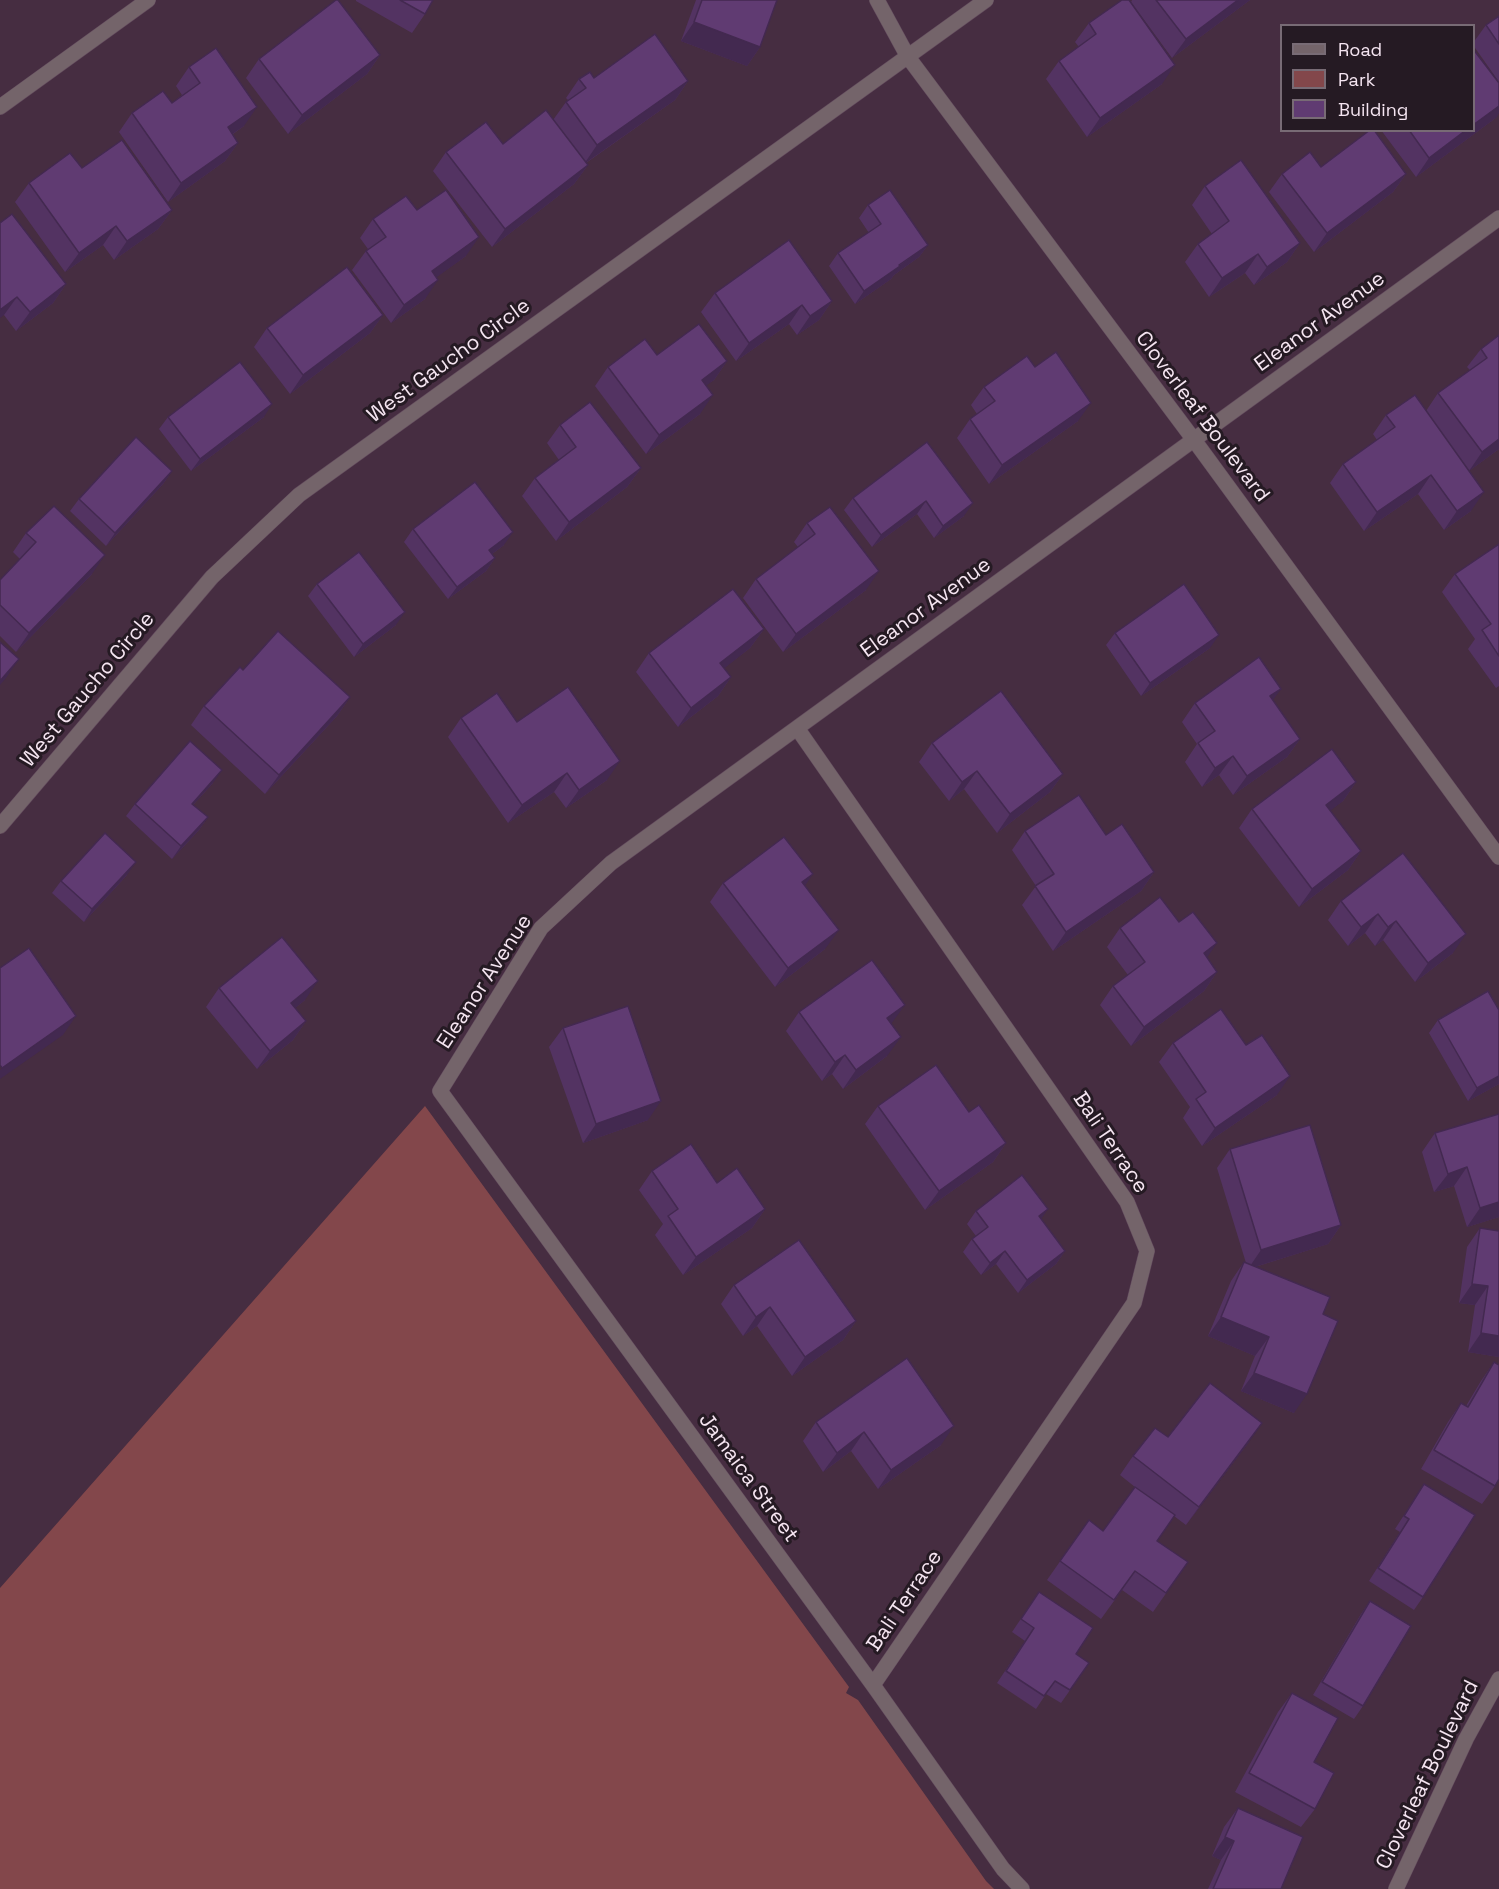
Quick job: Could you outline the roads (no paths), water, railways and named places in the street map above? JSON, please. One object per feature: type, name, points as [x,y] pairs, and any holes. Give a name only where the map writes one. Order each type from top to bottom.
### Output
[{"type":"street","points":[[0,107],[148,0]]},
{"type":"street","name":"Cloverleaf Boulevard","points":[[877,0],[908,57],[1194,440],[1499,857]]},
{"type":"street","name":"West Gaucho Circle","points":[[0,826],[212,577],[299,495],[987,0]]},
{"type":"street","name":"Eleanor Avenue","points":[[440,1091],[541,928],[611,863],[1499,218]]},
{"type":"street","name":"Bali Terrace","points":[[797,728],[1127,1202],[1148,1251],[1134,1303],[873,1685]]},
{"type":"street","name":"Jamaica Street","points":[[440,1091],[873,1685],[1003,1869],[1022,1889]]},
{"type":"street","name":"Cloverleaf Boulevard","points":[[1396,1889],[1466,1739],[1499,1679]]}]
